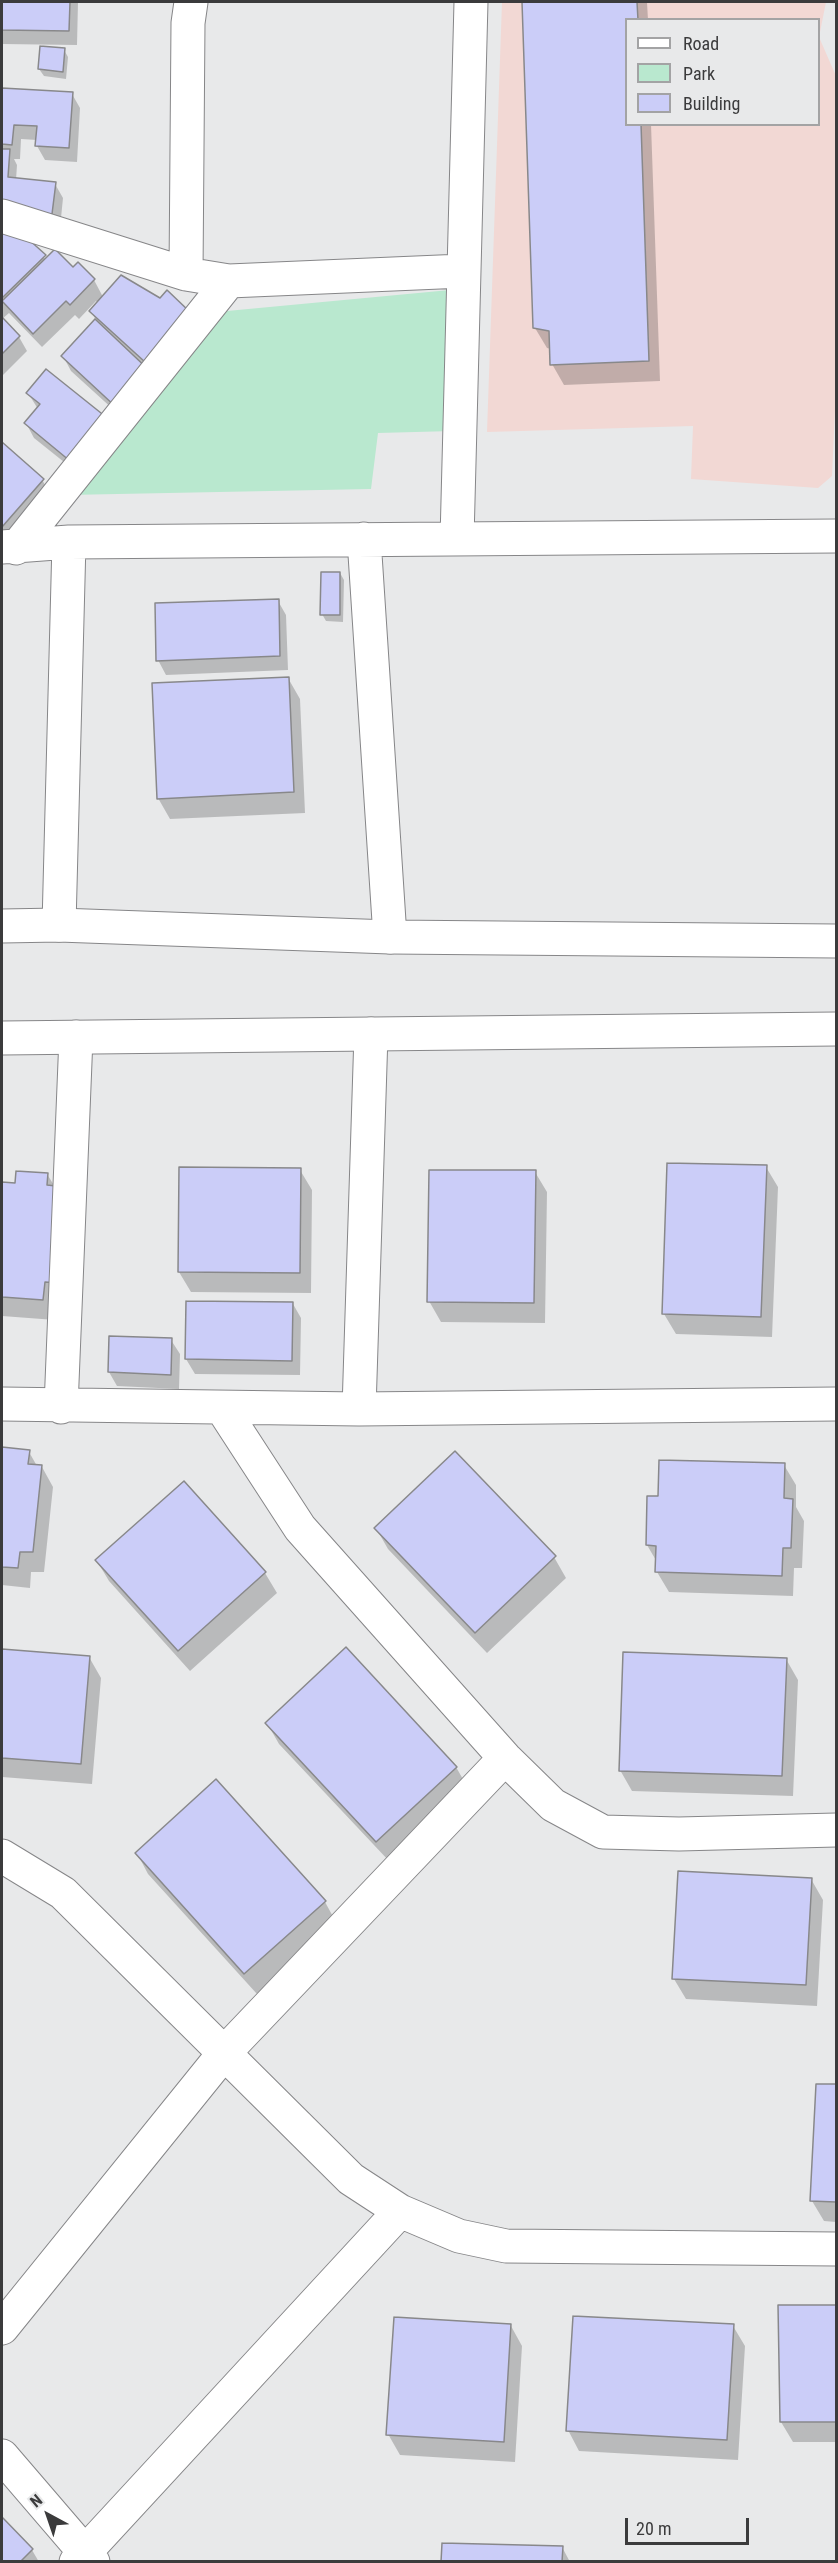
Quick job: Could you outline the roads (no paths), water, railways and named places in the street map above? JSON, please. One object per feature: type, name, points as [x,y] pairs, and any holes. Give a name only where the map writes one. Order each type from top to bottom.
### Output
[{"type":"street","points":[[186,274],[188,23],[191,2]]},
{"type":"street","points":[[457,540],[471,2]]},
{"type":"street","points":[[2,216],[186,274],[229,281],[464,272]]},
{"type":"street","points":[[9,548],[229,281]]},
{"type":"street","points":[[9,548],[69,542],[837,536]]},
{"type":"street","points":[[364,539],[390,937]]},
{"type":"street","points":[[59,925],[69,542]]},
{"type":"street","points":[[2,916],[59,925]]},
{"type":"street","points":[[2,926],[59,925],[390,937],[837,941]]},
{"type":"street","points":[[2,1038],[837,1029]]},
{"type":"street","points":[[359,1409],[371,1034]]},
{"type":"street","points":[[61,1407],[76,1037]]},
{"type":"street","points":[[2,1404],[61,1407],[359,1409],[837,1404]]},
{"type":"street","points":[[222,1408],[300,1528],[505,1758],[553,1805],[603,1832],[678,1834],[837,1830]]},
{"type":"street","points":[[2,2328],[225,2052],[505,1758]]},
{"type":"street","points":[[2,1856],[63,1893],[351,2178],[399,2211],[459,2236],[506,2246],[837,2249]]},
{"type":"street","points":[[2,2456],[85,2559],[399,2211]]}]
